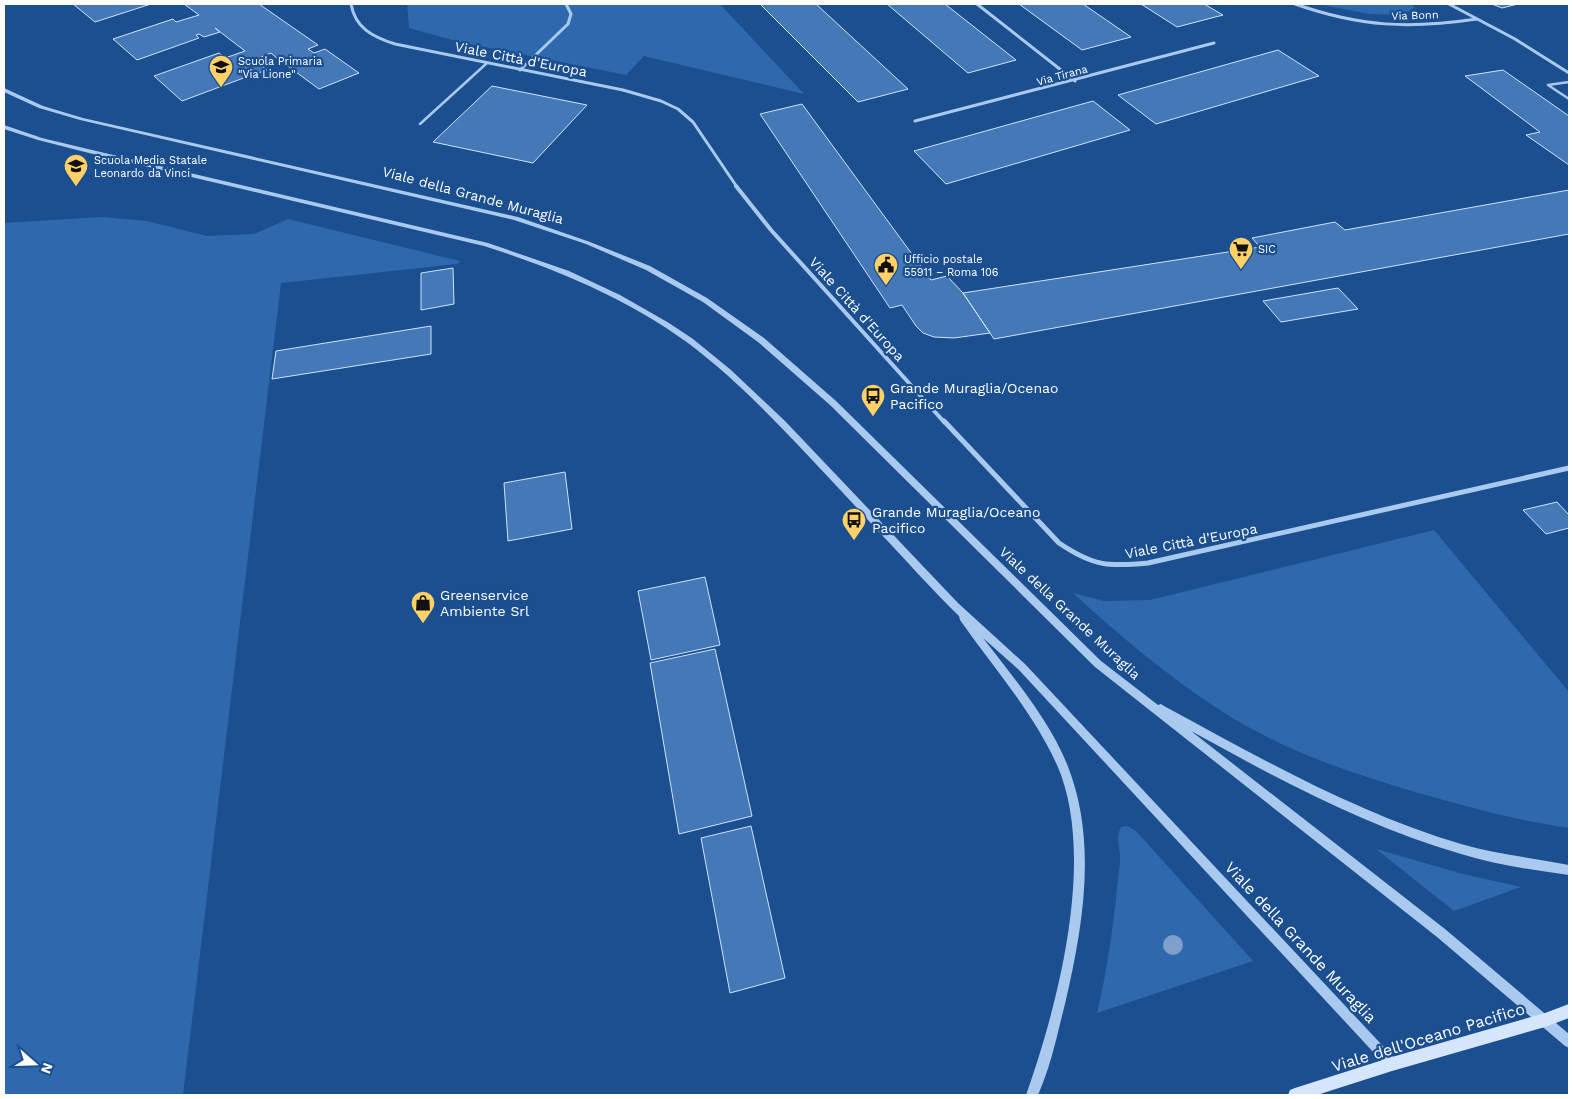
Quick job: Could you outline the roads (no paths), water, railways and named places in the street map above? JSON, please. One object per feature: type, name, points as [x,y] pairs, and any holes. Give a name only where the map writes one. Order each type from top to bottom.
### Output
[{"type":"main road","name":"Viale dell'Oceano Pacifico","points":[[1296,1095],[1392,1064],[1545,1020],[1569,1011]]},
{"type":"street","name":"Viale Città d'Europa","points":[[352,4],[354,16],[360,27],[383,40],[408,48],[652,97],[668,103],[689,117],[752,208],[908,383],[1059,543],[1081,558],[1095,563],[1134,565],[1197,554],[1569,468]]},
{"type":"street","points":[[520,70],[568,24],[571,14],[566,4]]},
{"type":"street","points":[[977,4],[1075,81]]},
{"type":"street","name":"Via Bonn","points":[[1294,4],[1346,18],[1397,26],[1418,26],[1477,19]]},
{"type":"street","points":[[1449,4],[1569,73]]},
{"type":"street","name":"Via Tirana","points":[[915,121],[1075,81],[1214,43]]},
{"type":"street","name":"Viale della Grande Muraglia","points":[[4,90],[41,107],[82,119],[516,218],[588,243],[661,275],[705,300],[782,356],[833,403],[1074,642],[1137,696],[1441,933],[1569,1042]]},
{"type":"street","name":"Viale della Grande Muraglia","points":[[4,127],[40,139],[91,152],[486,244],[561,270],[612,293],[662,322],[733,375],[760,400],[956,606],[1022,667],[1392,1064]]},
{"type":"street","name":"Viale della Grande Muraglia","points":[[956,606],[1049,742],[1062,765],[1076,806],[1080,846],[1078,890],[1072,934],[1062,992],[1047,1053],[1032,1095]]},
{"type":"street","name":"Viale della Grande Muraglia","points":[[1137,696],[1282,775],[1394,825],[1462,849],[1569,870]]},
{"type":"lane","points":[[420,124],[486,63]]},
{"type":"lane","points":[[1569,82],[1548,85],[1569,99]]},
{"type":"place","name":"Scuola Primaria \"Via Lione\"","points":[[221,88]]},
{"type":"place","name":"Scuola Media Statale Leonardo da Vinci","points":[[76,187]]},
{"type":"place","name":"SIC","points":[[1241,270]]},
{"type":"place","name":"Ufficio postale 55911 – Roma 106","points":[[886,286]]},
{"type":"place","name":"Grande Muraglia/Ocenao Pacifico","points":[[873,417]]},
{"type":"place","name":"Grande Muraglia/Oceano Pacifico","points":[[854,541]]},
{"type":"place","name":"Greenservice Ambiente Srl","points":[[423,624]]}]
